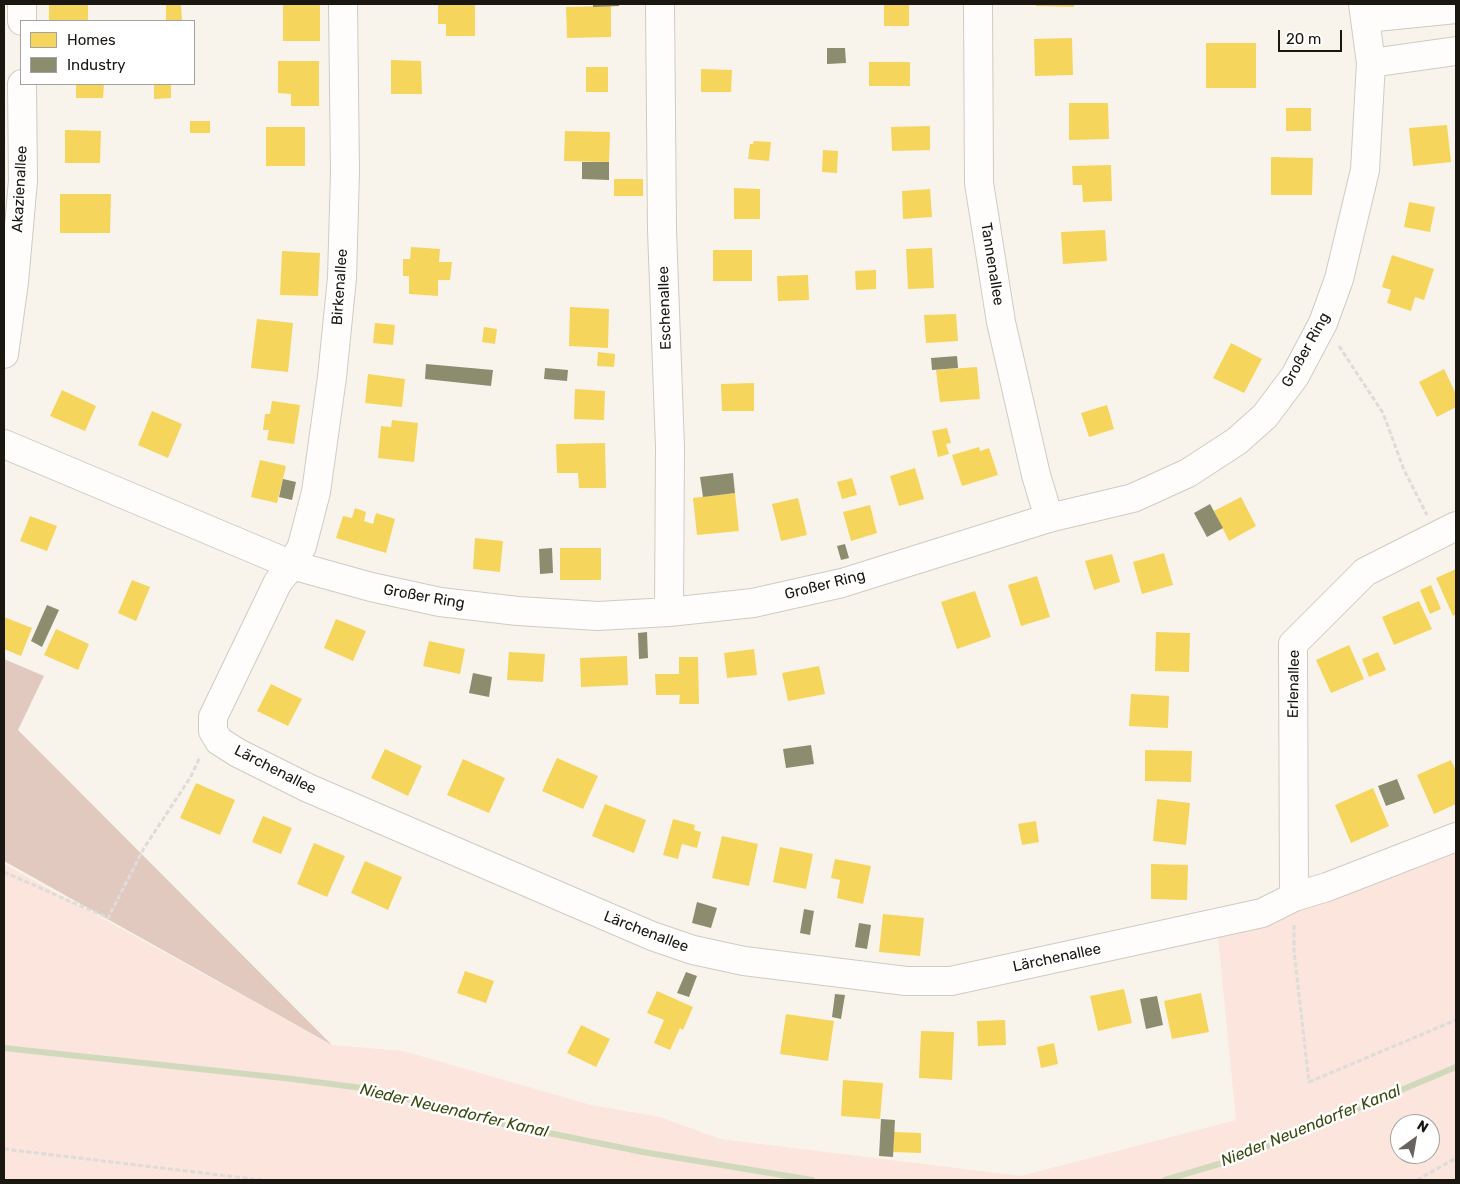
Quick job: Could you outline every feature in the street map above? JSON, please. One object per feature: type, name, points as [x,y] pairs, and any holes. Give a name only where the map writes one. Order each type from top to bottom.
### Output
[{"type":"street","points":[[22,4],[22,20]]},
{"type":"street","name":"Birkenallee","points":[[292,565],[302,546],[316,492],[332,377],[342,278],[345,172],[342,4]]},
{"type":"street","name":"Eschenallee","points":[[660,4],[662,230],[670,447],[669,612]]},
{"type":"street","name":"Tannenallee","points":[[978,4],[979,183],[1001,322],[1036,476],[1049,518]]},
{"type":"street","name":"Großer Ring","points":[[4,444],[292,565],[371,587],[440,602],[518,611],[598,616],[669,612],[753,603],[842,583],[1049,518],[1133,498],[1188,474],[1237,441],[1265,416],[1295,376],[1323,322],[1338,279],[1365,170],[1371,63],[1365,11],[1456,9]]},
{"type":"street","points":[[1371,63],[1456,51]]},
{"type":"street","name":"Akazienallee","points":[[4,354],[14,282],[23,181],[22,85]]},
{"type":"street","name":"Erlenallee","points":[[1294,897],[1293,644],[1365,572],[1446,530]]},
{"type":"street","points":[[213,731],[213,717],[278,582],[292,565]]},
{"type":"street","name":"Lärchenallee","points":[[213,731],[219,741],[238,753],[308,788],[652,936],[693,950],[744,961],[906,981],[951,981],[1262,913],[1294,897],[1336,884],[1456,837]]},
{"type":"path","points":[[1323,322],[1383,413],[1404,470],[1446,530]]},
{"type":"path","points":[[4,872],[108,918],[144,848],[190,778],[213,731]]},
{"type":"path","points":[[1294,897],[1294,951],[1310,1082],[1456,1020]]},
{"type":"path","points":[[4,1148],[261,1180]]},
{"type":"path","points":[[1417,1180],[1456,1158]]},
{"type":"shaded area","points":[[4,659],[44,676],[18,730],[332,1045],[4,861]]},
{"type":"shaded area","points":[[1456,842],[1456,1180],[4,1180],[4,864],[332,1045],[403,1051],[591,1105],[660,1117],[720,1139],[1021,1176],[1236,1120],[1218,937],[1262,913]]},
{"type":"building: Homes","points":[[49,4],[88,4],[88,20],[49,20]]},
{"type":"building: Homes","points":[[166,4],[181,4],[182,20],[166,20]]},
{"type":"building: Homes","points":[[283,4],[320,4],[320,41],[283,41]]},
{"type":"building: Homes","points":[[438,4],[475,4],[475,36],[446,36],[446,24],[438,24]]},
{"type":"building: Homes","points":[[884,4],[909,4],[909,26],[884,26]]},
{"type":"building: Homes","points":[[1036,4],[1074,4],[1074,7],[1036,6]]},
{"type":"building: Homes","points":[[611,6],[611,37],[567,38],[566,7]]},
{"type":"building: Homes","points":[[1072,38],[1073,75],[1035,76],[1034,39]]},
{"type":"building: Homes","points":[[1206,43],[1256,43],[1256,88],[1206,88]]},
{"type":"building: Homes","points":[[391,60],[421,61],[422,94],[391,94]]},
{"type":"building: Homes","points":[[278,61],[319,61],[319,106],[291,106],[291,94],[278,93]]},
{"type":"building: Homes","points":[[869,62],[910,62],[910,86],[869,86]]},
{"type":"building: Homes","points":[[586,67],[608,67],[608,92],[586,92]]},
{"type":"building: Homes","points":[[701,69],[732,70],[731,92],[701,92]]},
{"type":"building: Homes","points":[[76,85],[104,85],[103,98],[76,98]]},
{"type":"building: Homes","points":[[154,85],[171,85],[171,98],[154,99]]},
{"type":"building: Homes","points":[[1069,103],[1108,103],[1109,139],[1069,140]]},
{"type":"building: Homes","points":[[1286,108],[1311,108],[1311,131],[1286,131]]},
{"type":"building: Homes","points":[[190,121],[210,121],[210,133],[190,133]]},
{"type":"building: Homes","points":[[1447,125],[1451,162],[1413,166],[1409,128]]},
{"type":"building: Homes","points":[[930,126],[930,150],[892,151],[891,127]]},
{"type":"building: Homes","points":[[266,127],[305,127],[305,166],[266,166]]},
{"type":"building: Homes","points":[[65,130],[101,131],[100,163],[65,163]]},
{"type":"building: Homes","points":[[565,131],[610,132],[609,162],[564,161]]},
{"type":"building: Homes","points":[[754,141],[771,142],[769,161],[748,159],[750,144],[753,144]]},
{"type":"building: Homes","points":[[823,150],[838,151],[837,173],[822,172]]},
{"type":"building: Homes","points":[[1271,157],[1313,158],[1312,195],[1271,195]]},
{"type":"building: Homes","points":[[1111,165],[1112,201],[1083,202],[1082,185],[1073,185],[1072,166]]},
{"type":"building: Homes","points":[[614,179],[643,179],[643,196],[614,196]]},
{"type":"building: Homes","points":[[734,188],[760,189],[760,219],[734,219]]},
{"type":"building: Homes","points":[[930,189],[932,217],[903,219],[902,191]]},
{"type":"building: Homes","points":[[60,194],[111,194],[110,233],[60,233]]},
{"type":"building: Homes","points":[[1409,202],[1435,207],[1430,232],[1404,227]]},
{"type":"building: Homes","points":[[1105,230],[1107,261],[1063,264],[1061,232]]},
{"type":"building: Homes","points":[[411,247],[440,249],[439,262],[452,262],[450,280],[438,280],[438,296],[409,294],[409,276],[403,276],[403,259],[410,259]]},
{"type":"building: Homes","points":[[932,248],[934,288],[908,289],[906,249]]},
{"type":"building: Homes","points":[[713,250],[752,250],[752,281],[713,281]]},
{"type":"building: Homes","points":[[282,251],[320,253],[318,296],[280,295]]},
{"type":"building: Homes","points":[[1392,255],[1434,269],[1424,300],[1415,297],[1411,311],[1387,303],[1391,290],[1382,287]]},
{"type":"building: Homes","points":[[876,270],[876,289],[856,290],[855,271]]},
{"type":"building: Homes","points":[[808,275],[809,300],[778,301],[777,276]]},
{"type":"building: Homes","points":[[570,307],[609,309],[608,348],[569,346]]},
{"type":"building: Homes","points":[[956,314],[958,341],[926,343],[924,315]]},
{"type":"building: Homes","points":[[257,319],[293,323],[288,372],[251,368]]},
{"type":"building: Homes","points":[[375,323],[395,325],[393,345],[373,343]]},
{"type":"building: Homes","points":[[484,327],[497,329],[495,344],[482,342]]},
{"type":"building: Homes","points":[[1231,343],[1262,359],[1244,393],[1213,378]]},
{"type":"building: Homes","points":[[598,352],[615,354],[614,367],[597,366]]},
{"type":"building: Homes","points":[[977,367],[980,399],[940,402],[936,370]]},
{"type":"building: Homes","points":[[1444,369],[1456,394],[1456,407],[1437,417],[1419,382]]},
{"type":"building: Homes","points":[[368,374],[405,379],[402,407],[365,403]]},
{"type":"building: Homes","points":[[754,383],[754,411],[722,411],[721,384]]},
{"type":"building: Homes","points":[[575,389],[605,391],[604,420],[574,419]]},
{"type":"building: Homes","points":[[62,390],[96,406],[85,431],[50,416]]},
{"type":"building: Homes","points":[[272,401],[300,405],[294,444],[267,440],[269,430],[263,430],[265,414],[270,414]]},
{"type":"building: Homes","points":[[1107,405],[1114,429],[1089,437],[1081,413]]},
{"type":"building: Homes","points":[[152,411],[182,424],[168,458],[138,445]]},
{"type":"building: Homes","points":[[392,420],[418,423],[414,462],[378,458],[381,426],[391,427]]},
{"type":"building: Homes","points":[[947,428],[951,443],[946,444],[949,454],[938,457],[932,431]]},
{"type":"building: Homes","points":[[605,443],[606,488],[579,488],[578,473],[557,473],[556,444]]},
{"type":"building: Homes","points":[[979,447],[980,451],[989,448],[998,475],[962,486],[952,455]]},
{"type":"building: Homes","points":[[260,460],[286,466],[277,503],[251,497]]},
{"type":"building: Homes","points":[[915,468],[924,499],[899,506],[890,476]]},
{"type":"building: Homes","points":[[852,478],[857,495],[842,499],[837,482]]},
{"type":"building: Homes","points":[[735,493],[739,531],[697,535],[693,498]]},
{"type":"building: Homes","points":[[1241,497],[1256,526],[1229,541],[1214,511]]},
{"type":"building: Homes","points":[[798,498],[807,535],[781,541],[772,504]]},
{"type":"building: Homes","points":[[870,505],[877,533],[851,541],[843,512]]},
{"type":"building: Homes","points":[[355,508],[366,512],[364,521],[373,524],[376,513],[395,519],[386,553],[336,538],[343,516],[352,518]]},
{"type":"building: Homes","points":[[30,516],[57,526],[47,551],[20,541]]},
{"type":"building: Homes","points":[[475,538],[503,541],[500,572],[473,569]]},
{"type":"building: Homes","points":[[560,548],[601,548],[601,580],[560,580]]},
{"type":"building: Homes","points":[[1164,553],[1173,585],[1142,594],[1133,562]]},
{"type":"building: Homes","points":[[1112,554],[1120,582],[1094,590],[1085,561]]},
{"type":"building: Homes","points":[[1456,569],[1456,614],[1453,616],[1436,578]]},
{"type":"building: Homes","points":[[1037,576],[1050,617],[1021,626],[1008,585]]},
{"type":"building: Homes","points":[[132,580],[150,587],[136,621],[118,613]]},
{"type":"building: Homes","points":[[1431,585],[1441,609],[1430,614],[1420,590]]},
{"type":"building: Homes","points":[[975,591],[991,637],[957,649],[941,602]]},
{"type":"building: Homes","points":[[1419,601],[1432,629],[1394,645],[1382,617]]},
{"type":"building: Homes","points":[[4,617],[32,628],[21,656],[4,649]]},
{"type":"building: Homes","points":[[336,619],[366,631],[353,661],[324,648]]},
{"type":"building: Homes","points":[[56,629],[89,644],[78,670],[44,655]]},
{"type":"building: Homes","points":[[1156,632],[1190,633],[1189,672],[1155,671]]},
{"type":"building: Homes","points":[[429,641],[465,649],[460,674],[423,666]]},
{"type":"building: Homes","points":[[1349,645],[1364,679],[1331,693],[1316,660]]},
{"type":"building: Homes","points":[[754,649],[757,675],[727,678],[724,653]]},
{"type":"building: Homes","points":[[509,652],[545,654],[543,682],[507,680]]},
{"type":"building: Homes","points":[[1378,652],[1386,670],[1369,677],[1362,659]]},
{"type":"building: Homes","points":[[627,656],[628,685],[581,687],[580,658]]},
{"type":"building: Homes","points":[[679,657],[698,657],[699,704],[679,704],[680,695],[656,695],[655,674],[679,674]]},
{"type":"building: Homes","points":[[819,666],[825,694],[788,701],[782,673]]},
{"type":"building: Homes","points":[[271,684],[302,699],[288,726],[257,711]]},
{"type":"building: Homes","points":[[1131,694],[1169,696],[1168,728],[1129,726]]},
{"type":"building: Homes","points":[[385,749],[422,766],[408,796],[371,778]]},
{"type":"building: Homes","points":[[1145,750],[1192,751],[1191,782],[1145,781]]},
{"type":"building: Homes","points":[[557,758],[598,776],[583,809],[542,791]]},
{"type":"building: Homes","points":[[463,759],[505,778],[489,813],[447,795]]},
{"type":"building: Homes","points":[[1451,760],[1456,771],[1456,804],[1434,814],[1417,775]]},
{"type":"building: Homes","points":[[196,783],[235,800],[220,835],[180,818]]},
{"type":"building: Homes","points":[[1373,788],[1389,826],[1351,843],[1335,805]]},
{"type":"building: Homes","points":[[1157,799],[1190,803],[1186,845],[1153,841]]},
{"type":"building: Homes","points":[[605,804],[646,820],[634,853],[592,836]]},
{"type":"building: Homes","points":[[263,816],[292,828],[281,854],[252,842]]},
{"type":"building: Homes","points":[[673,819],[695,825],[694,830],[701,832],[697,848],[682,844],[678,859],[663,855]]},
{"type":"building: Homes","points":[[1036,821],[1039,842],[1022,845],[1018,824]]},
{"type":"building: Homes","points":[[722,836],[758,844],[749,886],[712,878]]},
{"type":"building: Homes","points":[[314,843],[345,856],[327,897],[297,884]]},
{"type":"building: Homes","points":[[780,847],[813,854],[806,889],[773,882]]},
{"type":"building: Homes","points":[[835,859],[871,866],[863,904],[837,898],[840,880],[831,878]]},
{"type":"building: Homes","points":[[365,861],[402,877],[388,910],[351,893]]},
{"type":"building: Homes","points":[[1151,864],[1188,865],[1187,900],[1151,899]]},
{"type":"building: Homes","points":[[883,914],[924,918],[920,956],[879,952]]},
{"type":"building: Homes","points":[[465,971],[494,981],[486,1003],[457,993]]},
{"type":"building: Homes","points":[[1124,989],[1132,1023],[1098,1031],[1090,996]]},
{"type":"building: Homes","points":[[657,991],[693,1007],[683,1030],[680,1028],[670,1050],[654,1043],[664,1020],[647,1013]]},
{"type":"building: Homes","points":[[1201,993],[1209,1032],[1172,1039],[1164,1001]]},
{"type":"building: Homes","points":[[786,1014],[834,1021],[828,1061],[780,1054]]},
{"type":"building: Homes","points":[[1005,1020],[1006,1045],[978,1046],[977,1021]]},
{"type":"building: Homes","points":[[581,1025],[610,1039],[596,1067],[567,1053]]},
{"type":"building: Homes","points":[[921,1031],[954,1032],[952,1080],[919,1078]]},
{"type":"building: Homes","points":[[1054,1043],[1058,1064],[1041,1068],[1037,1047]]},
{"type":"building: Homes","points":[[843,1080],[883,1083],[880,1119],[841,1116]]},
{"type":"building: Homes","points":[[894,1132],[921,1133],[921,1153],[893,1152]]},
{"type":"building: Industry","points":[[593,4],[619,4],[619,6],[593,7]]},
{"type":"building: Industry","points":[[827,48],[845,48],[846,63],[827,64]]},
{"type":"building: Industry","points":[[582,162],[609,162],[609,180],[582,179]]},
{"type":"building: Industry","points":[[957,356],[958,368],[932,370],[931,358]]},
{"type":"building: Industry","points":[[426,364],[493,370],[491,386],[425,379]]},
{"type":"building: Industry","points":[[545,368],[568,370],[567,381],[544,379]]},
{"type":"building: Industry","points":[[733,473],[735,493],[703,497],[700,477]]},
{"type":"building: Industry","points":[[283,479],[296,482],[292,500],[279,497]]},
{"type":"building: Industry","points":[[1210,504],[1223,528],[1207,537],[1194,513]]},
{"type":"building: Industry","points":[[845,544],[849,558],[841,560],[837,546]]},
{"type":"building: Industry","points":[[552,548],[553,573],[540,574],[539,549]]},
{"type":"building: Industry","points":[[47,605],[59,610],[42,647],[31,641]]},
{"type":"building: Industry","points":[[647,632],[648,658],[639,659],[638,633]]},
{"type":"building: Industry","points":[[473,673],[492,677],[489,697],[469,693]]},
{"type":"building: Industry","points":[[811,745],[814,764],[786,768],[783,749]]},
{"type":"building: Industry","points":[[1397,779],[1405,799],[1386,806],[1378,786]]},
{"type":"building: Industry","points":[[697,902],[717,908],[711,928],[692,923]]},
{"type":"building: Industry","points":[[804,909],[814,911],[810,935],[800,933]]},
{"type":"building: Industry","points":[[859,923],[871,925],[867,949],[855,947]]},
{"type":"building: Industry","points":[[686,972],[697,976],[689,997],[677,993]]},
{"type":"building: Industry","points":[[835,994],[845,995],[841,1019],[832,1017]]},
{"type":"building: Industry","points":[[1157,996],[1163,1025],[1146,1029],[1140,999]]},
{"type":"building: Industry","points":[[881,1119],[895,1120],[893,1157],[879,1156]]},
{"type":"waterway","name":"Nieder Neuendorfer Kanal","points":[[4,1048],[293,1079],[377,1090],[474,1118],[643,1152],[812,1180]]},
{"type":"waterway","name":"Nieder Neuendorfer Kanal","points":[[1165,1180],[1239,1158],[1456,1067]]}]
